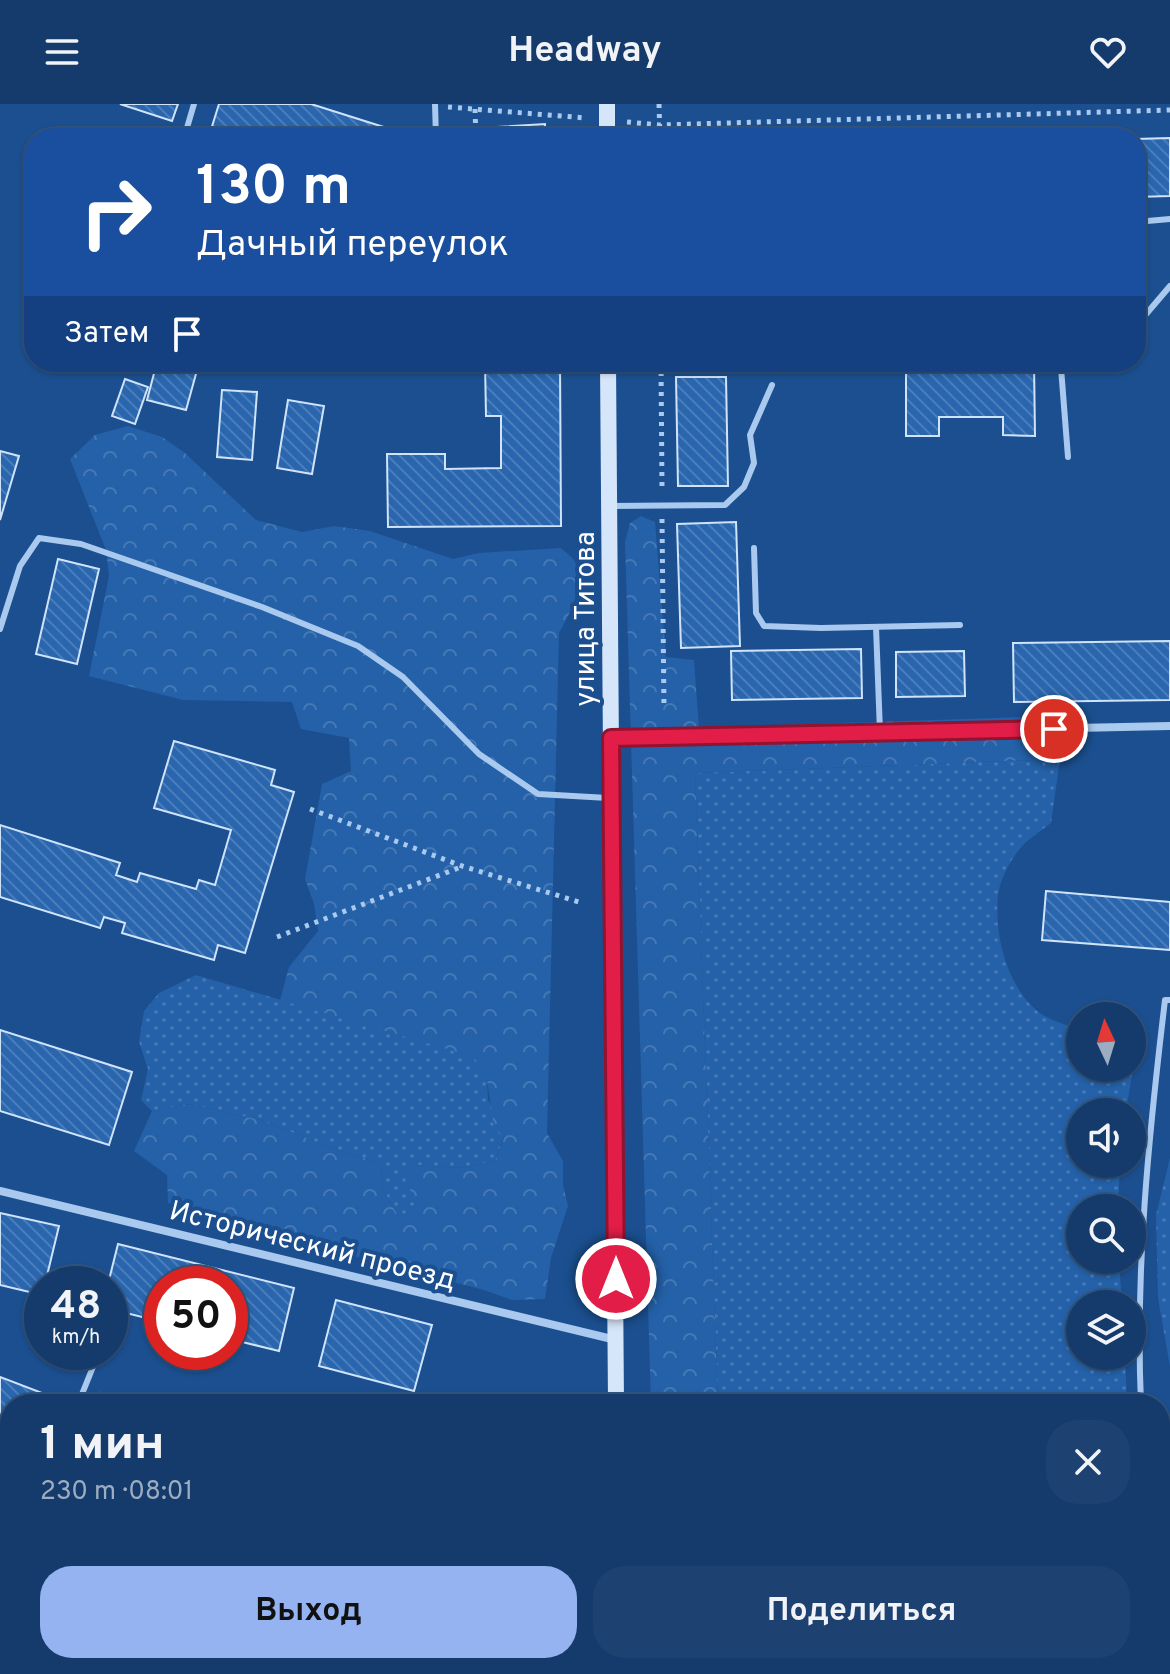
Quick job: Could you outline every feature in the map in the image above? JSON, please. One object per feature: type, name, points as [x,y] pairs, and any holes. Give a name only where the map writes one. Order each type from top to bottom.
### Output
[{"type":"main road","name":"улица Титова","points":[[608,372],[616,1394]]},
{"type":"street","points":[[611,738],[1170,726]]},
{"type":"street","name":"Исторический проезд","points":[[0,1191],[616,1340]]},
{"type":"lane","points":[[187,128],[194,104]]},
{"type":"lane","points":[[435,105],[436,128]]},
{"type":"lane","points":[[1146,221],[1170,219]]},
{"type":"lane","points":[[1146,314],[1170,286]]},
{"type":"lane","points":[[1061,372],[1068,457]]},
{"type":"lane","points":[[609,506],[725,505],[744,487],[754,463],[750,435],[772,385]]},
{"type":"lane","points":[[0,629],[20,566],[39,538],[81,544],[262,607],[358,646],[403,677],[479,754],[538,794],[612,798]]},
{"type":"lane","points":[[754,548],[756,613],[764,626],[960,625]]},
{"type":"lane","points":[[876,627],[880,732]]},
{"type":"lane","points":[[1141,1394],[1139,1347],[1151,1120],[1165,1000],[1170,1000]]},
{"type":"lane","points":[[82,1394],[92,1370]]},
{"type":"path","points":[[558,104],[558,115]]},
{"type":"path","points":[[659,104],[660,125]]},
{"type":"path","points":[[435,105],[558,115],[607,112],[660,125],[1170,110]]},
{"type":"path","points":[[475,109],[476,128]]},
{"type":"path","points":[[661,372],[664,709]]},
{"type":"path","points":[[310,809],[462,866],[579,902]]},
{"type":"path","points":[[277,937],[462,866]]},
{"type":"green space","points":[[128,426],[162,437],[185,453],[256,520],[302,532],[334,526],[370,531],[453,559],[479,553],[561,548],[575,562],[577,590],[559,633],[547,1133],[563,1161],[563,1185],[568,1206],[551,1258],[545,1299],[512,1300],[168,1203],[167,1175],[134,1151],[152,1111],[189,1104],[260,1120],[381,1163],[383,1189],[399,1218],[417,1205],[405,1179],[414,1165],[463,1168],[495,1161],[504,1137],[494,1127],[487,1080],[474,1057],[280,1000],[289,967],[318,931],[314,904],[305,879],[322,784],[351,771],[349,738],[301,729],[292,702],[183,700],[89,676],[109,576],[106,550],[70,459],[95,435]]},
{"type":"green space","points":[[641,516],[655,522],[666,657],[694,660],[699,728],[1054,716],[1060,759],[695,773],[718,1394],[651,1394],[625,542],[630,523]]},
{"type":"green space","points":[[1060,759],[1051,823],[1021,847],[1005,872],[998,895],[998,927],[1005,960],[1019,990],[1040,1013],[1066,1025],[1066,1082],[1131,1082],[1128,1098],[1066,1098],[1066,1178],[1119,1178],[1119,1194],[1066,1194],[1066,1274],[1120,1274],[1121,1290],[1066,1290],[1066,1370],[1126,1370],[1127,1394],[718,1394],[695,773]]},
{"type":"green space","points":[[196,975],[475,1057],[487,1080],[488,1099],[504,1136],[495,1161],[463,1168],[414,1165],[417,1205],[399,1218],[383,1189],[381,1163],[260,1120],[189,1104],[152,1111],[141,1100],[148,1069],[139,1042],[144,1011],[159,993]]},
{"type":"green space","points":[[1170,1158],[1170,1367],[1158,1298],[1156,1215]]},
{"type":"building","points":[[120,104],[178,104],[172,121]]},
{"type":"building","points":[[219,104],[311,104],[387,128],[212,128]]},
{"type":"building","points":[[545,124],[545,128],[480,128]]},
{"type":"building","points":[[1170,138],[1170,196],[1146,197],[1146,139]]},
{"type":"building","points":[[154,372],[197,372],[186,410],[147,400]]},
{"type":"building","points":[[485,372],[560,372],[561,526],[388,527],[387,454],[445,454],[445,469],[501,468],[501,416],[486,416]]},
{"type":"building","points":[[906,372],[1034,372],[1035,436],[1003,435],[1003,417],[939,417],[939,436],[906,436]]},
{"type":"building","points":[[676,377],[726,377],[728,486],[678,486]]},
{"type":"building","points":[[125,379],[148,387],[135,424],[112,416]]},
{"type":"building","points":[[222,390],[257,392],[252,460],[217,457]]},
{"type":"building","points":[[288,400],[324,406],[312,474],[277,468]]},
{"type":"building","points":[[0,451],[19,456],[0,520]]},
{"type":"building","points":[[736,522],[740,646],[681,648],[677,524]]},
{"type":"building","points":[[58,559],[99,569],[77,664],[36,654]]},
{"type":"building","points":[[1170,641],[1170,700],[1014,702],[1013,643]]},
{"type":"building","points":[[861,649],[862,698],[732,700],[731,651]]},
{"type":"building","points":[[964,651],[965,696],[896,697],[896,652]]},
{"type":"building","points":[[174,741],[275,770],[271,785],[294,792],[245,953],[218,945],[214,960],[122,933],[125,923],[104,917],[100,928],[0,897],[0,825],[120,863],[116,875],[137,882],[140,873],[196,889],[199,880],[215,885],[231,830],[154,808]]},
{"type":"building","points":[[1046,891],[1170,902],[1170,950],[1042,940]]},
{"type":"building","points":[[0,1030],[132,1072],[109,1145],[0,1111]]},
{"type":"building","points":[[0,1213],[59,1226],[49,1266],[24,1266],[24,1291],[0,1285]]},
{"type":"building","points":[[118,1244],[206,1266],[144,1266],[144,1318],[128,1314],[128,1266],[112,1266]]},
{"type":"building","points":[[248,1276],[294,1288],[279,1351],[248,1343]]},
{"type":"building","points":[[336,1300],[432,1325],[414,1391],[319,1366]]},
{"type":"building","points":[[0,1377],[45,1394],[0,1394]]},
{"type":"route","points":[[616,1279],[611,738],[1054,729]]}]
